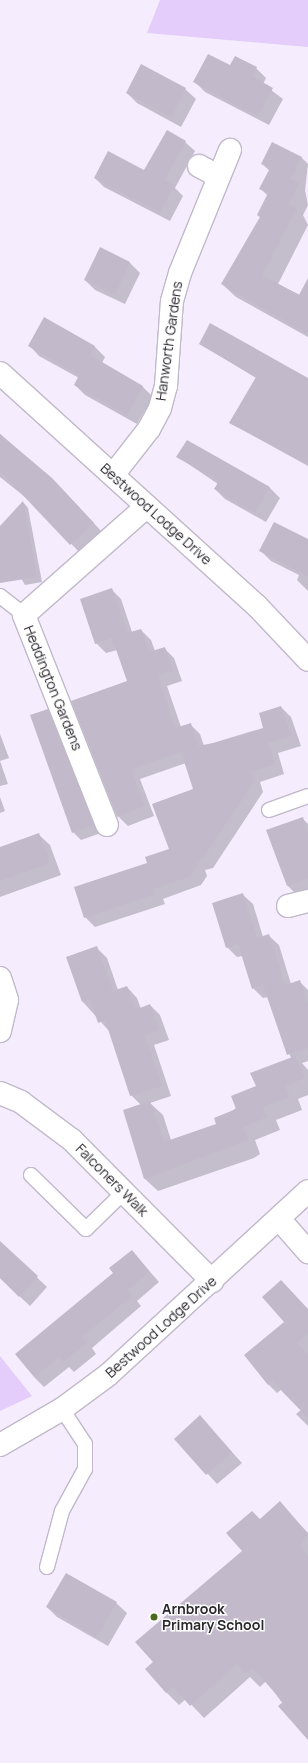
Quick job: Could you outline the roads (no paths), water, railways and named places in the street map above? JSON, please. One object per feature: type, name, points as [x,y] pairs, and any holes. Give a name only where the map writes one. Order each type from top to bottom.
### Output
[{"type":"street","name":"Hanworth Gardens","points":[[113,475],[149,429],[160,408],[166,386],[174,294],[218,176],[230,150]]},
{"type":"street","points":[[198,166],[218,176]]},
{"type":"street","name":"Bestwood Lodge Drive","points":[[0,372],[282,629],[308,660]]},
{"type":"street","name":"Heddington Gardens","points":[[107,825],[24,615],[147,506]]},
{"type":"street","points":[[0,978],[7,1000],[0,1031]]},
{"type":"street","name":"Falconers Walk","points":[[0,1093],[21,1102],[72,1140],[212,1281]]},
{"type":"street","name":"Bestwood Lodge Drive","points":[[0,1445],[62,1409],[108,1375],[280,1220],[308,1191]]},
{"type":"street","points":[[280,1220],[308,1252]]},
{"type":"lane","points":[[0,596],[24,615]]},
{"type":"lane","points":[[269,810],[308,796]]},
{"type":"lane","points":[[31,1175],[86,1228],[124,1192]]},
{"type":"lane","points":[[47,1567],[62,1511],[85,1470],[85,1444],[62,1409]]},
{"type":"place","name":"Arnbrook Primary School","points":[[154,1617]]}]
